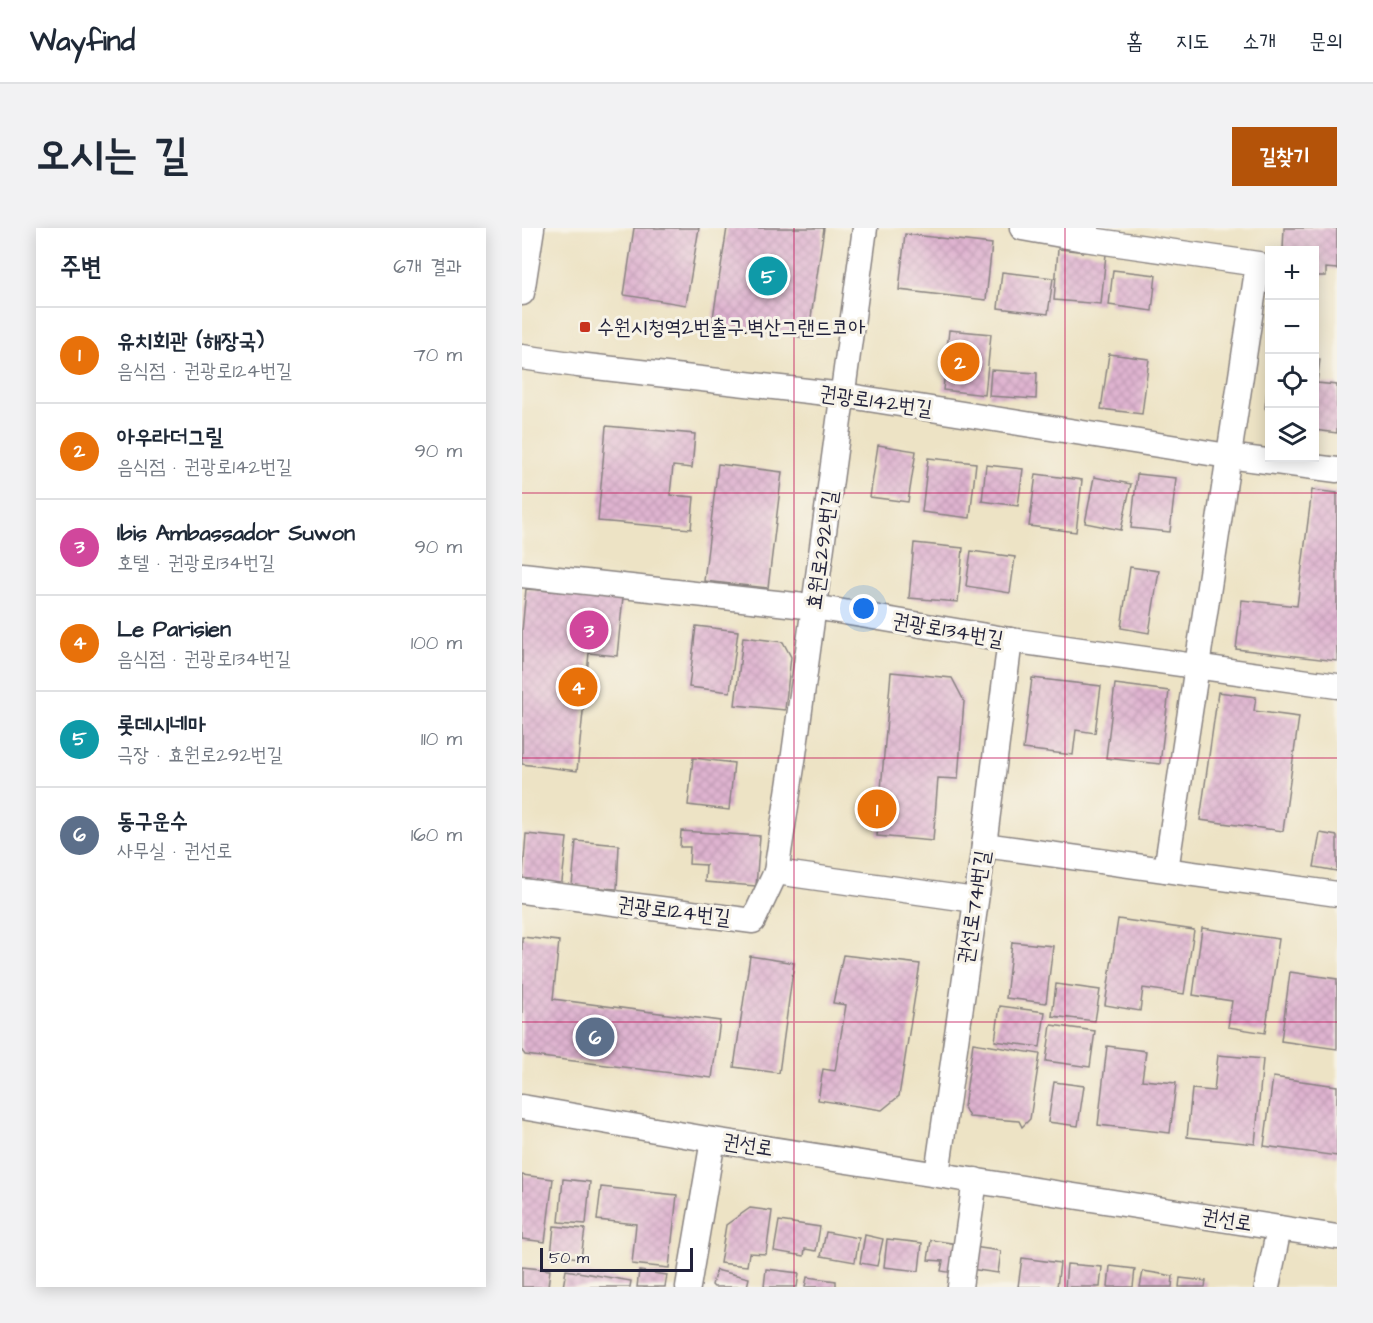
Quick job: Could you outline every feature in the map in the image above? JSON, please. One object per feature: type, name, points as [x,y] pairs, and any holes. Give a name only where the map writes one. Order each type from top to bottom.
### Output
[{"type":"street","points":[[522,293],[532,228]]},
{"type":"street","name":"효원로292번길","points":[[776,872],[865,228]]},
{"type":"street","points":[[1022,228],[1085,233],[1258,264],[1166,870]]},
{"type":"street","name":"권광로142번길","points":[[522,357],[843,395],[1228,456],[1337,470]]},
{"type":"street","name":"권광로134번길","points":[[522,575],[814,607],[1195,668],[1337,686]]},
{"type":"street","name":"권선로741번길","points":[[937,1174],[984,845],[1010,640]]},
{"type":"street","points":[[984,845],[1337,894]]},
{"type":"street","points":[[776,872],[975,900]]},
{"type":"street","name":"권광로124번길","points":[[522,891],[753,921],[776,872]]},
{"type":"street","name":"권선로","points":[[522,1107],[713,1140],[1337,1237]]},
{"type":"street","points":[[688,1287],[713,1140]]},
{"type":"street","points":[[960,1287],[975,1180]]},
{"type":"street","points":[[1267,1287],[1279,1228]]},
{"type":"building","points":[[634,228],[699,228],[686,305],[624,295]]},
{"type":"building","points":[[727,228],[824,228],[808,338],[712,324]]},
{"type":"building","points":[[1284,228],[1337,228],[1337,269],[1326,268],[1326,276],[1319,276],[1319,246],[1283,246]]},
{"type":"building","points":[[905,234],[992,244],[986,300],[899,290]]},
{"type":"building","points":[[1058,249],[1106,254],[1101,304],[1054,300]]},
{"type":"building","points":[[1113,270],[1156,275],[1152,311],[1109,305]]},
{"type":"building","points":[[1002,272],[1053,278],[1048,314],[998,308]]},
{"type":"building","points":[[949,330],[991,334],[985,395],[943,390]]},
{"type":"building","points":[[1109,354],[1149,359],[1142,414],[1101,409]]},
{"type":"building","points":[[991,370],[1037,373],[1036,399],[989,396]]},
{"type":"building","points":[[1319,383],[1337,385],[1337,433],[1319,431]]},
{"type":"building","points":[[606,426],[695,434],[692,468],[673,466],[670,495],[694,497],[691,529],[598,521]]},
{"type":"building","points":[[878,445],[916,451],[908,502],[870,497]]},
{"type":"building","points":[[928,458],[976,463],[970,518],[922,512]]},
{"type":"building","points":[[718,464],[782,472],[768,588],[704,581]]},
{"type":"building","points":[[986,465],[1023,469],[1018,506],[982,501]]},
{"type":"building","points":[[1036,474],[1082,480],[1076,532],[1029,526]]},
{"type":"building","points":[[1137,474],[1176,478],[1170,532],[1131,528]]},
{"type":"building","points":[[1094,477],[1131,484],[1121,530],[1085,523]]},
{"type":"building","points":[[1312,490],[1337,493],[1337,661],[1236,649],[1242,600],[1297,606]]},
{"type":"building","points":[[914,543],[963,548],[958,602],[909,598]]},
{"type":"building","points":[[971,551],[1015,557],[1010,593],[966,586]]},
{"type":"building","points":[[1130,567],[1159,571],[1149,633],[1121,628]]},
{"type":"building","points":[[526,589],[623,597],[617,656],[589,653],[577,771],[522,764],[522,631]]},
{"type":"building","points":[[696,626],[738,631],[730,692],[689,687]]},
{"type":"building","points":[[743,637],[783,642],[791,657],[785,710],[735,705]]},
{"type":"building","points":[[891,672],[952,678],[964,701],[958,779],[938,778],[933,841],[877,836]]},
{"type":"building","points":[[1032,678],[1101,686],[1095,733],[1076,730],[1073,755],[1023,749]]},
{"type":"building","points":[[1115,684],[1169,691],[1160,764],[1106,758]]},
{"type":"building","points":[[1218,692],[1256,697],[1254,711],[1299,717],[1283,831],[1200,820]]},
{"type":"building","points":[[693,758],[734,763],[729,810],[688,805]]},
{"type":"building","points":[[681,831],[760,836],[756,886],[705,882],[706,865],[689,864],[690,847],[680,847]]},
{"type":"building","points":[[1320,833],[1337,836],[1337,871],[1314,867]]},
{"type":"building","points":[[526,834],[567,838],[561,890],[522,885]]},
{"type":"building","points":[[576,841],[619,845],[617,889],[572,886]]},
{"type":"building","points":[[1118,919],[1194,930],[1184,994],[1143,988],[1140,1011],[1105,1005]]},
{"type":"building","points":[[1202,928],[1279,939],[1265,1033],[1228,1027],[1232,1001],[1193,995]]},
{"type":"building","points":[[522,937],[559,941],[553,999],[720,1021],[712,1078],[525,1055],[522,1051]]},
{"type":"building","points":[[1012,942],[1053,946],[1046,1003],[1006,998]]},
{"type":"building","points":[[843,955],[920,964],[899,1096],[882,1110],[818,1100],[823,1069],[835,1071],[846,1005],[833,1003]]},
{"type":"building","points":[[750,956],[794,963],[779,1073],[734,1067]]},
{"type":"building","points":[[1290,972],[1337,979],[1337,1049],[1281,1041]]},
{"type":"building","points":[[1056,984],[1100,990],[1095,1021],[1052,1016]]},
{"type":"building","points":[[1000,1006],[1045,1012],[1040,1047],[995,1041]]},
{"type":"building","points":[[1051,1025],[1095,1031],[1090,1067],[1046,1061]]},
{"type":"building","points":[[973,1043],[1040,1054],[1030,1119],[1022,1127],[1019,1121],[969,1117],[964,1107]]},
{"type":"building","points":[[1107,1046],[1146,1051],[1142,1080],[1176,1083],[1170,1133],[1098,1125]]},
{"type":"building","points":[[1218,1055],[1263,1059],[1255,1144],[1187,1137],[1192,1089],[1214,1091]]},
{"type":"building","points":[[1273,1077],[1337,1086],[1337,1156],[1264,1146]]},
{"type":"building","points":[[1054,1082],[1084,1086],[1078,1126],[1048,1122]]},
{"type":"building","points":[[522,1175],[553,1179],[545,1242],[522,1239]]},
{"type":"building","points":[[563,1179],[590,1182],[586,1224],[559,1222]]},
{"type":"building","points":[[601,1187],[677,1195],[669,1268],[632,1264],[636,1224],[597,1220]]},
{"type":"building","points":[[750,1208],[772,1211],[766,1254],[749,1253],[747,1266],[720,1263],[726,1225]]},
{"type":"building","points":[[779,1221],[820,1227],[816,1251],[805,1249],[804,1256],[774,1251]]},
{"type":"building","points":[[554,1226],[585,1229],[581,1258],[551,1255]]},
{"type":"building","points":[[826,1232],[859,1238],[855,1262],[821,1256]]},
{"type":"building","points":[[865,1235],[883,1239],[877,1266],[860,1263]]},
{"type":"building","points":[[887,1239],[922,1243],[919,1271],[884,1267]]},
{"type":"building","points":[[931,1240],[958,1244],[954,1273],[941,1271],[943,1261],[928,1260]]},
{"type":"building","points":[[973,1247],[1001,1251],[998,1273],[970,1269]]},
{"type":"building","points":[[1022,1258],[1060,1263],[1057,1287],[1018,1287]]},
{"type":"building","points":[[1067,1264],[1102,1267],[1100,1287],[1065,1287]]},
{"type":"building","points":[[1110,1266],[1135,1269],[1133,1287],[1108,1287]]},
{"type":"building","points":[[522,1267],[550,1270],[548,1287],[522,1287]]},
{"type":"building","points":[[766,1269],[799,1273],[797,1287],[764,1287]]},
{"type":"building","points":[[566,1270],[631,1281],[630,1287],[563,1287]]},
{"type":"building","points":[[716,1270],[749,1278],[747,1287],[714,1287],[712,1285]]},
{"type":"building","points":[[639,1271],[667,1275],[665,1287],[637,1287]]},
{"type":"building","points":[[1143,1271],[1173,1276],[1172,1287],[1140,1287]]},
{"type":"building","points":[[807,1277],[836,1281],[836,1287],[805,1287]]},
{"type":"building","points":[[1180,1278],[1206,1281],[1205,1287],[1179,1287]]},
{"type":"place","name":"롯데시네마","points":[[768,276]]},
{"type":"place","name":"수원시청역2번출구.벽산그랜드코아","points":[[585,327]]},
{"type":"place","name":"아우라더그릴","points":[[960,362]]},
{"type":"place","name":"Ibis Ambassador Suwon","points":[[589,630]]},
{"type":"place","name":"Le Parisien","points":[[578,687]]},
{"type":"place","name":"유치회관 (해장국)","points":[[877,809]]},
{"type":"place","name":"동구운수","points":[[595,1037]]}]
